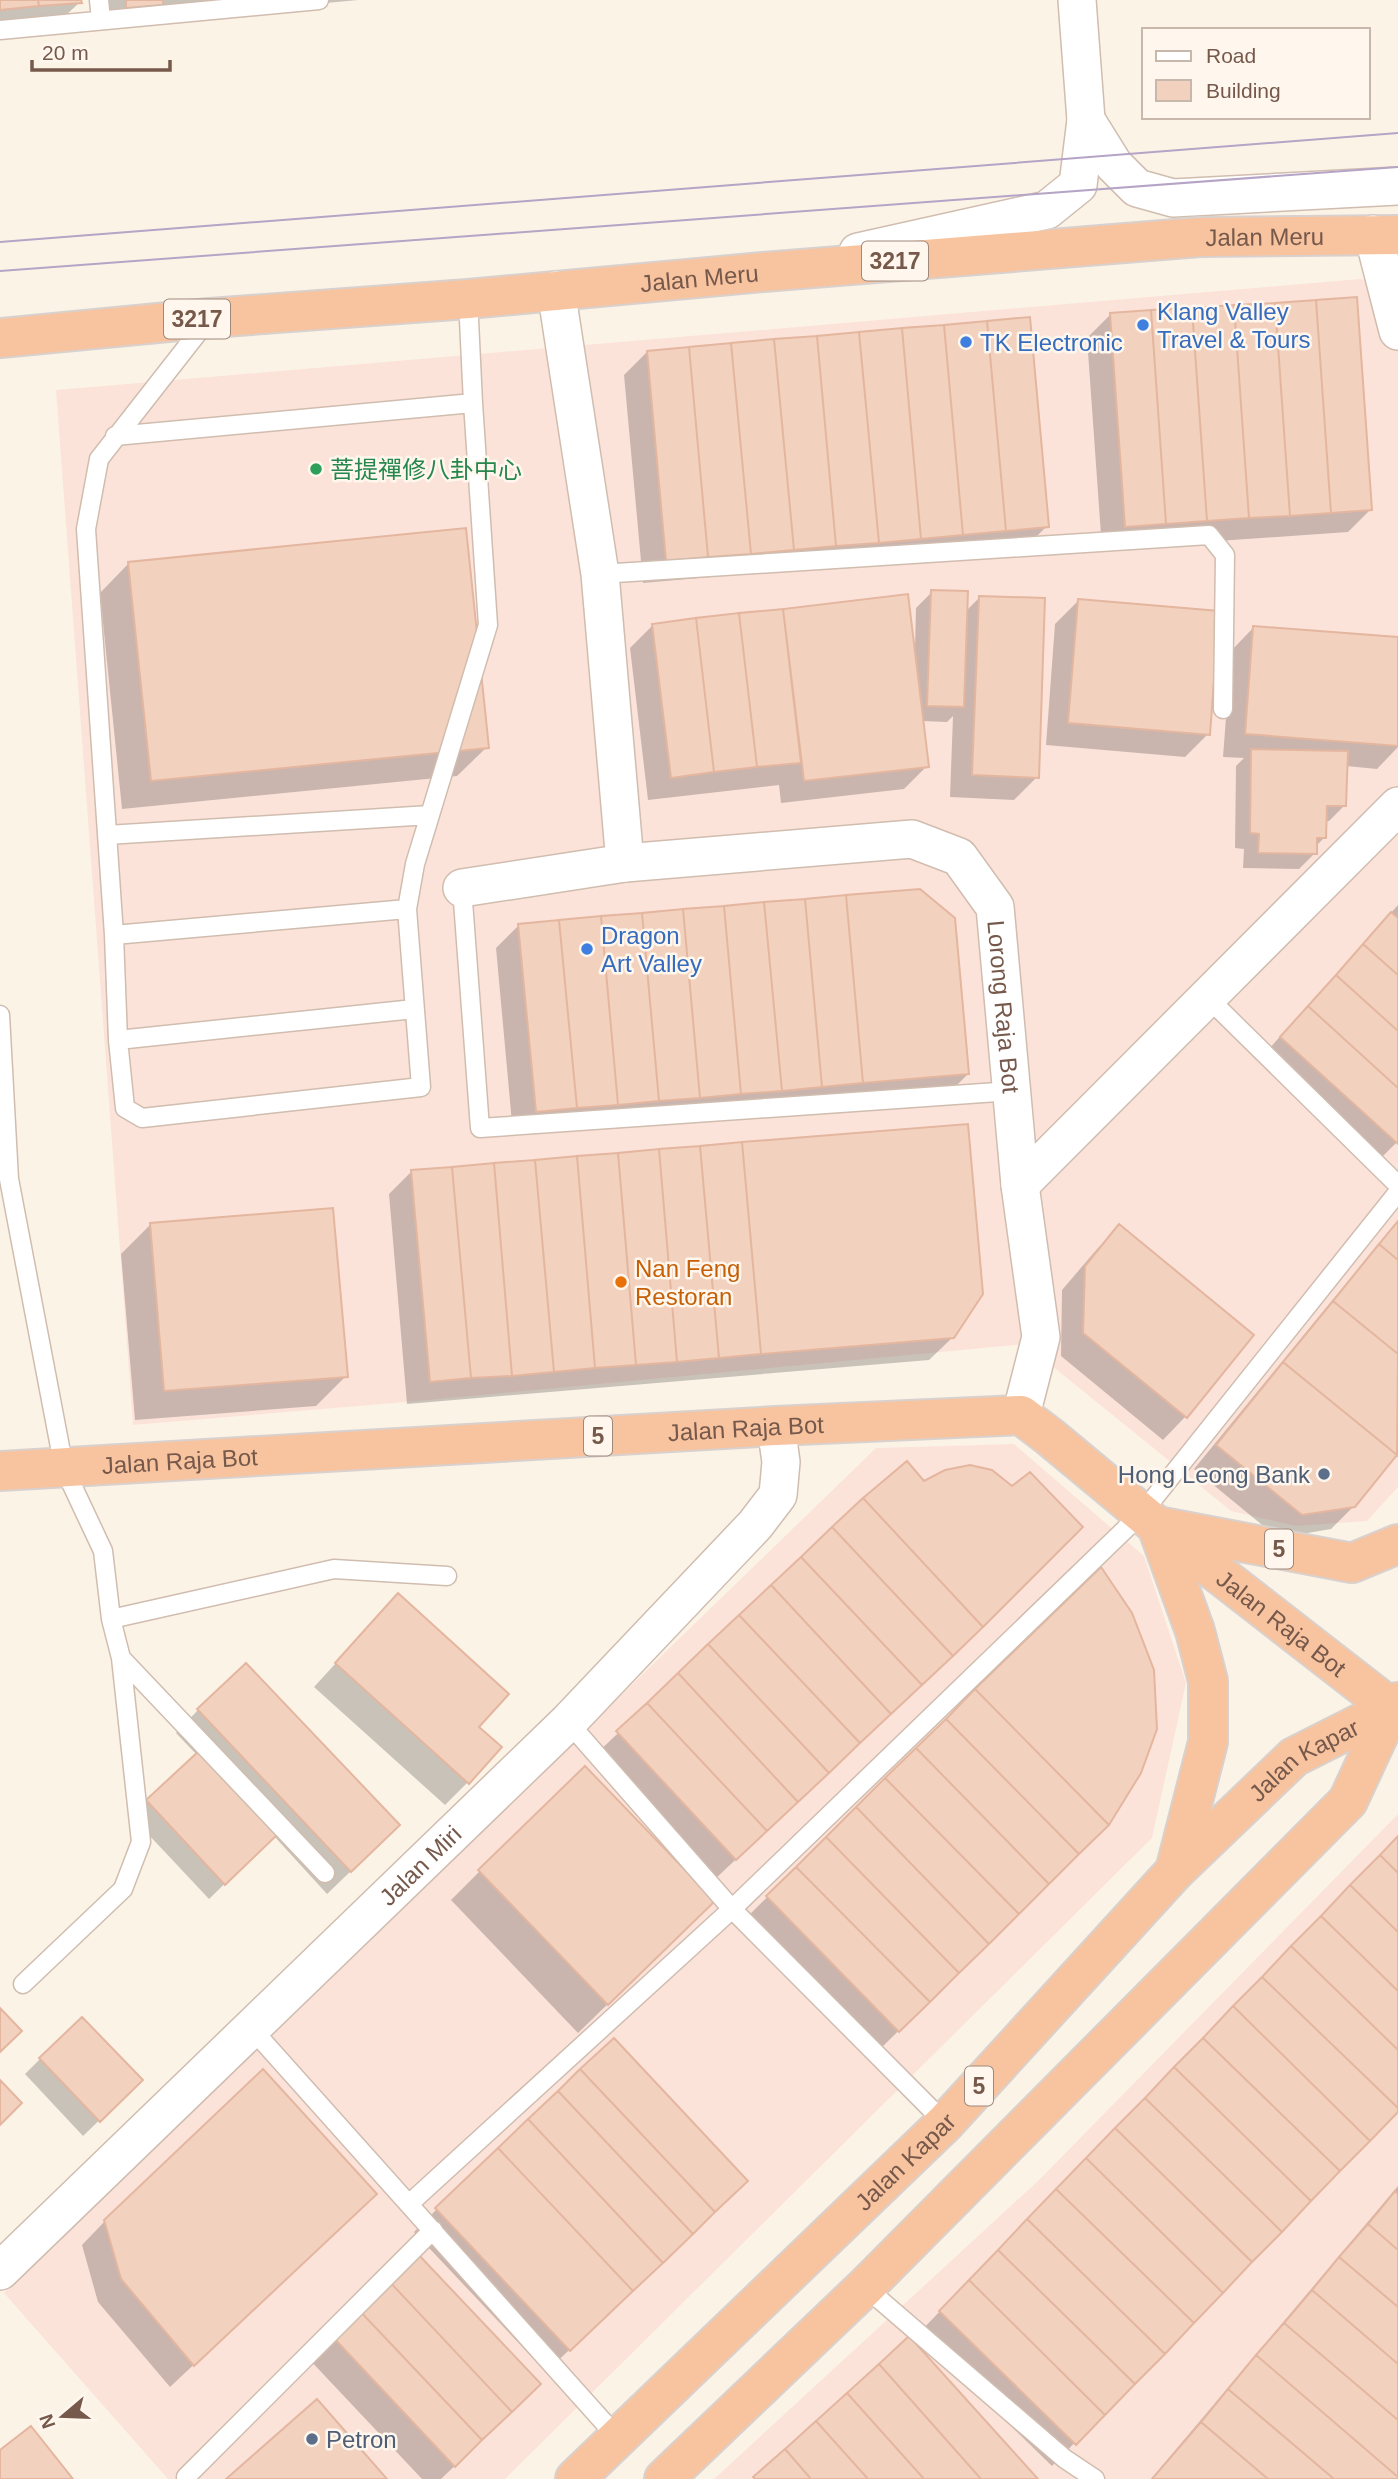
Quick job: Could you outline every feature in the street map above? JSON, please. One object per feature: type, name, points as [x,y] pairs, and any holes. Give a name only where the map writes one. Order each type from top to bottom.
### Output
[{"type":"highway","name":"Jalan Meru","points":[[0,338],[210,318],[468,299],[1200,237],[1385,235]]},
{"type":"highway","name":"Jalan Raja Bot","points":[[0,1471],[776,1426],[1021,1415],[1149,1520],[1394,1704]]},
{"type":"highway","name":"5","points":[[1149,1520],[1352,1563],[1398,1544]]},
{"type":"highway","points":[[1149,1520],[1195,1631],[1208,1681],[1208,1742],[1175,1871]]},
{"type":"highway","name":"Jalan Kapar","points":[[575,2479],[944,2123],[1175,1871],[1294,1757],[1394,1704]]},
{"type":"highway","name":"Jalan Kapar","points":[[664,2479],[865,2287],[1348,1801],[1394,1704]]},
{"type":"street","points":[[763,272],[1047,210],[1077,185],[1086,120],[1077,0]]},
{"type":"street","name":"Jalan Meru","points":[[1086,120],[1114,165],[1137,188],[1173,198],[1398,186]]},
{"type":"street","points":[[1385,235],[1398,331]]},
{"type":"street","points":[[556,290],[600,574],[625,863]]},
{"type":"street","points":[[1020,1185],[1398,806]]},
{"type":"street","name":"Lorong Raja Bot","points":[[462,888],[625,863],[912,839],[959,857],[995,907],[1020,1185],[1041,1338],[1021,1415]]},
{"type":"street","name":"Jalan Miri","points":[[0,2271],[568,1722],[755,1525],[778,1495],[781,1462],[776,1426]]},
{"type":"lane","points":[[99,0],[101,20]]},
{"type":"lane","points":[[0,30],[320,0]]},
{"type":"lane","points":[[210,318],[99,458],[86,529],[114,935],[118,1040],[125,1108],[142,1118],[421,1087],[407,909],[415,864],[488,625],[468,299]]},
{"type":"lane","points":[[115,436],[473,403]]},
{"type":"lane","points":[[600,574],[1209,535],[1225,555],[1223,709]]},
{"type":"lane","points":[[107,835],[430,815]]},
{"type":"lane","points":[[462,888],[480,1128],[1012,1091]]},
{"type":"lane","points":[[114,935],[407,909]]},
{"type":"lane","points":[[1208,998],[1398,1185]]},
{"type":"lane","points":[[118,1040],[414,1009]]},
{"type":"lane","points":[[0,1015],[5,1179],[64,1468],[103,1551],[111,1619],[121,1658],[141,1842],[123,1889],[23,1984]]},
{"type":"lane","points":[[409,2204],[732,1909],[1149,1520],[1398,1192]]},
{"type":"lane","points":[[111,1619],[334,1569],[447,1576]]},
{"type":"lane","points":[[121,1658],[325,1873]]},
{"type":"lane","points":[[568,1722],[732,1909],[944,2123]]},
{"type":"lane","points":[[252,2029],[617,2437]]},
{"type":"lane","points":[[186,2477],[433,2231]]},
{"type":"lane","points":[[865,2287],[1065,2459],[1095,2479]]},
{"type":"shaded area","points":[[1360,279],[1398,283],[1398,1487],[1367,1521],[1296,1526],[1231,1511],[1025,1344],[133,1425],[56,390]]},
{"type":"shaded area","points":[[1014,1444],[1144,1556],[1186,1683],[1152,1838],[505,2479],[168,2479],[4,2293],[876,1448]]},
{"type":"shaded area","points":[[1398,1814],[1398,2479],[714,2479],[1039,2180]]},
{"type":"building","points":[[0,0],[38,0],[39,6],[0,10]]},
{"type":"building","points":[[38,0],[81,0],[82,3],[39,6]]},
{"type":"building","points":[[126,0],[163,0],[163,5],[126,8]]},
{"type":"building","points":[[1357,297],[1372,510],[1331,513],[1316,300]]},
{"type":"building","points":[[1316,300],[1331,513],[1290,516],[1275,303]]},
{"type":"building","points":[[1275,303],[1290,516],[1249,518],[1234,305]]},
{"type":"building","points":[[1234,305],[1249,518],[1207,521],[1192,308]]},
{"type":"building","points":[[1192,308],[1207,521],[1166,524],[1151,310]]},
{"type":"building","points":[[1151,310],[1166,524],[1125,527],[1110,313]]},
{"type":"building","points":[[1030,317],[1049,527],[1006,531],[987,321]]},
{"type":"building","points":[[987,321],[1006,531],[963,535],[944,325]]},
{"type":"building","points":[[944,325],[963,535],[921,539],[902,328]]},
{"type":"building","points":[[902,328],[921,539],[879,543],[859,332]]},
{"type":"building","points":[[859,332],[879,543],[836,546],[817,336]]},
{"type":"building","points":[[817,336],[836,546],[794,550],[774,339]]},
{"type":"building","points":[[774,339],[794,550],[751,554],[731,343]]},
{"type":"building","points":[[731,343],[751,554],[708,557],[689,347]]},
{"type":"building","points":[[689,347],[708,557],[666,561],[647,351]]},
{"type":"building","points":[[466,528],[489,748],[151,781],[128,562]]},
{"type":"building","points":[[931,590],[968,591],[964,707],[927,706]]},
{"type":"building","points":[[908,594],[929,767],[804,781],[783,609]]},
{"type":"building","points":[[979,596],[1045,598],[1039,778],[972,775]]},
{"type":"building","points":[[1078,599],[1219,611],[1210,735],[1068,723]]},
{"type":"building","points":[[783,609],[801,763],[757,767],[739,613]]},
{"type":"building","points":[[739,613],[757,767],[714,772],[696,618]]},
{"type":"building","points":[[696,618],[714,772],[671,778],[652,624]]},
{"type":"building","points":[[1253,626],[1398,637],[1398,746],[1245,734]]},
{"type":"building","points":[[1251,749],[1348,751],[1346,806],[1327,806],[1326,838],[1317,838],[1317,854],[1258,853],[1259,834],[1250,833]]},
{"type":"building","points":[[920,889],[955,918],[969,1074],[863,1083],[846,895]]},
{"type":"building","points":[[846,895],[863,1083],[822,1087],[805,899]]},
{"type":"building","points":[[805,899],[822,1087],[782,1091],[764,902]]},
{"type":"building","points":[[764,902],[782,1091],[741,1094],[724,906]]},
{"type":"building","points":[[724,906],[741,1094],[700,1098],[683,909]]},
{"type":"building","points":[[683,909],[700,1098],[659,1101],[642,913]]},
{"type":"building","points":[[1391,912],[1398,918],[1398,975],[1363,944]]},
{"type":"building","points":[[642,913],[659,1101],[618,1105],[601,916]]},
{"type":"building","points":[[601,916],[618,1105],[577,1108],[559,920]]},
{"type":"building","points":[[559,920],[577,1108],[536,1112],[518,924]]},
{"type":"building","points":[[1363,944],[1398,975],[1398,1031],[1336,975]]},
{"type":"building","points":[[1336,975],[1398,1031],[1398,1088],[1308,1006]]},
{"type":"building","points":[[1308,1006],[1398,1088],[1398,1144],[1280,1037]]},
{"type":"building","points":[[968,1124],[983,1294],[954,1338],[761,1354],[742,1142]]},
{"type":"building","points":[[742,1142],[761,1354],[719,1358],[700,1146]]},
{"type":"building","points":[[700,1146],[719,1358],[677,1362],[659,1149]]},
{"type":"building","points":[[659,1149],[677,1362],[636,1365],[618,1153]]},
{"type":"building","points":[[618,1153],[636,1365],[595,1368],[577,1156]]},
{"type":"building","points":[[577,1156],[595,1368],[554,1372],[535,1160]]},
{"type":"building","points":[[535,1160],[554,1372],[512,1376],[494,1163]]},
{"type":"building","points":[[494,1163],[512,1376],[471,1378],[452,1167]]},
{"type":"building","points":[[452,1167],[471,1378],[430,1382],[411,1170]]},
{"type":"building","points":[[333,1208],[348,1377],[164,1391],[150,1223]]},
{"type":"building","points":[[1398,1221],[1398,1260],[1379,1244]]},
{"type":"building","points":[[1119,1224],[1254,1335],[1187,1418],[1083,1333],[1085,1266]]},
{"type":"building","points":[[1379,1244],[1398,1260],[1398,1354],[1333,1301]]},
{"type":"building","points":[[1333,1301],[1398,1354],[1397,1455],[1283,1362]]},
{"type":"building","points":[[1283,1362],[1397,1455],[1355,1507],[1302,1515],[1216,1445]]},
{"type":"building","points":[[907,1461],[924,1481],[945,1470],[970,1465],[992,1470],[1012,1486],[1030,1472],[1083,1527],[983,1627],[863,1498]]},
{"type":"building","points":[[863,1498],[983,1627],[953,1656],[832,1527]]},
{"type":"building","points":[[832,1527],[953,1656],[922,1685],[801,1557]]},
{"type":"building","points":[[801,1557],[922,1685],[891,1714],[771,1585]]},
{"type":"building","points":[[1101,1567],[1132,1613],[1154,1670],[1157,1729],[1141,1773],[1109,1825],[975,1689]]},
{"type":"building","points":[[771,1585],[891,1714],[860,1743],[739,1615]]},
{"type":"building","points":[[398,1593],[509,1694],[479,1727],[502,1747],[469,1784],[335,1663]]},
{"type":"building","points":[[739,1615],[860,1743],[829,1773],[708,1644]]},
{"type":"building","points":[[708,1644],[829,1773],[798,1802],[678,1673]]},
{"type":"building","points":[[246,1663],[400,1825],[351,1872],[197,1709]]},
{"type":"building","points":[[678,1673],[798,1802],[767,1831],[647,1703]]},
{"type":"building","points":[[975,1689],[1109,1825],[1079,1854],[946,1719]]},
{"type":"building","points":[[647,1703],[767,1831],[736,1860],[616,1731]]},
{"type":"building","points":[[946,1719],[1079,1854],[1049,1884],[916,1748]]},
{"type":"building","points":[[916,1748],[1049,1884],[1019,1914],[885,1778]]},
{"type":"building","points":[[200,1750],[279,1833],[225,1885],[146,1800]]},
{"type":"building","points":[[585,1766],[715,1901],[608,2005],[478,1870]]},
{"type":"building","points":[[885,1778],[1019,1914],[989,1944],[856,1807]]},
{"type":"building","points":[[856,1807],[989,1944],[959,1973],[826,1837]]},
{"type":"building","points":[[1398,1836],[1398,1873],[1380,1855]]},
{"type":"building","points":[[826,1837],[959,1973],[930,2002],[796,1867]]},
{"type":"building","points":[[1380,1855],[1398,1873],[1398,1932],[1350,1885]]},
{"type":"building","points":[[796,1867],[930,2002],[899,2032],[766,1896]]},
{"type":"building","points":[[1350,1885],[1398,1932],[1398,1991],[1321,1916]]},
{"type":"building","points":[[1321,1916],[1398,1991],[1398,2050],[1291,1946]]},
{"type":"building","points":[[1291,1946],[1398,2050],[1398,2108],[1262,1977]]},
{"type":"building","points":[[1262,1977],[1398,2108],[1398,2112],[1370,2141],[1233,2006]]},
{"type":"building","points":[[1233,2006],[1370,2141],[1340,2171],[1203,2038]]},
{"type":"building","points":[[0,2008],[22,2031],[0,2052]]},
{"type":"building","points":[[82,2017],[143,2080],[100,2122],[39,2058]]},
{"type":"building","points":[[614,2038],[748,2181],[715,2212],[580,2069]]},
{"type":"building","points":[[1203,2038],[1340,2171],[1311,2201],[1174,2067]]},
{"type":"building","points":[[1174,2067],[1311,2201],[1282,2232],[1145,2098]]},
{"type":"building","points":[[263,2069],[377,2194],[194,2366],[121,2279],[104,2220]]},
{"type":"building","points":[[580,2069],[715,2212],[693,2234],[558,2091]]},
{"type":"building","points":[[0,2080],[22,2103],[0,2125]]},
{"type":"building","points":[[558,2091],[693,2234],[663,2263],[528,2119]]},
{"type":"building","points":[[1145,2098],[1282,2232],[1252,2262],[1115,2128]]},
{"type":"building","points":[[528,2119],[663,2263],[633,2291],[498,2148]]},
{"type":"building","points":[[1115,2128],[1252,2262],[1223,2293],[1086,2158]]},
{"type":"building","points":[[498,2148],[633,2291],[570,2351],[435,2208]]},
{"type":"building","points":[[1086,2158],[1223,2293],[1194,2323],[1056,2189]]},
{"type":"building","points":[[1056,2189],[1194,2323],[1165,2354],[1027,2219]]},
{"type":"building","points":[[1395,2191],[1398,2194],[1398,2250],[1368,2224]]},
{"type":"building","points":[[1027,2219],[1165,2354],[1135,2384],[998,2250]]},
{"type":"building","points":[[1368,2224],[1398,2250],[1398,2307],[1339,2257]]},
{"type":"building","points":[[998,2250],[1135,2384],[1105,2415],[969,2280]]},
{"type":"building","points":[[416,2252],[541,2384],[512,2412],[387,2279]]},
{"type":"building","points":[[1339,2257],[1398,2307],[1398,2364],[1312,2290]]},
{"type":"building","points":[[387,2279],[512,2412],[482,2440],[357,2308]]},
{"type":"building","points":[[969,2280],[1105,2415],[1076,2445],[939,2311]]},
{"type":"building","points":[[1312,2290],[1398,2364],[1398,2420],[1284,2323]]},
{"type":"building","points":[[357,2308],[482,2440],[455,2467],[330,2334]]},
{"type":"building","points":[[1284,2323],[1398,2420],[1398,2477],[1256,2355]]},
{"type":"building","points":[[909,2336],[1038,2479],[981,2479],[879,2364]]},
{"type":"building","points":[[1256,2355],[1398,2479],[1334,2479],[1228,2389]]},
{"type":"building","points":[[879,2364],[981,2479],[924,2479],[847,2393]]},
{"type":"building","points":[[1228,2389],[1334,2479],[1268,2479],[1201,2422]]},
{"type":"building","points":[[847,2393],[924,2479],[868,2479],[816,2421]]},
{"type":"building","name":"Petron","points":[[317,2399],[387,2479],[226,2479]]},
{"type":"building","points":[[816,2421],[868,2479],[811,2479],[785,2449]]},
{"type":"building","points":[[1201,2422],[1268,2479],[1152,2479]]},
{"type":"building","points":[[31,2426],[73,2479],[0,2479],[0,2450]]},
{"type":"building","points":[[785,2449],[811,2479],[753,2477]]},
{"type":"tram line","points":[[0,242],[1398,133]]},
{"type":"tram line","points":[[0,271],[1398,167]]},
{"type":"place","name":"Klang Valley Travel & Tours","points":[[1143,325]]},
{"type":"place","name":"TK Electronic","points":[[966,342]]},
{"type":"place","name":"菩提禪修八卦中心","points":[[316,469]]},
{"type":"place","name":"Dragon Art Valley","points":[[587,949]]},
{"type":"place","name":"Nan Feng Restoran","points":[[621,1282]]},
{"type":"place","name":"Hong Leong Bank","points":[[1324,1474]]},
{"type":"place","name":"Petron","points":[[312,2439]]}]
